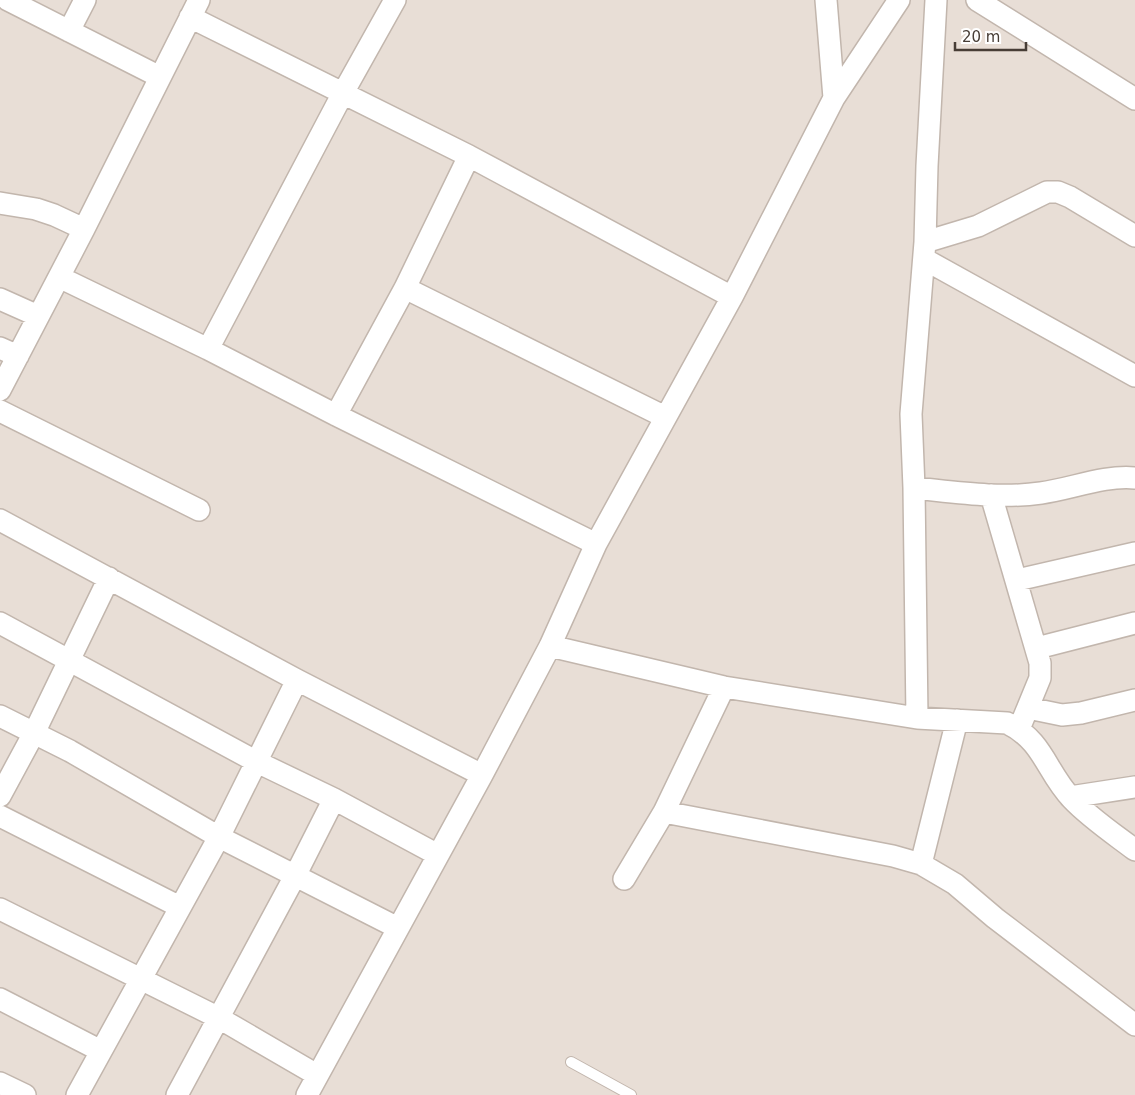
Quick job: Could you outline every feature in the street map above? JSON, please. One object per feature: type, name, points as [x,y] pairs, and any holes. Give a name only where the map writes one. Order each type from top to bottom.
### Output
[{"type":"street","points":[[9,0],[160,77]]},
{"type":"street","points":[[69,31],[85,0]]},
{"type":"street","points":[[208,349],[343,93],[395,0]]},
{"type":"street","points":[[826,0],[834,98]]},
{"type":"street","points":[[307,1095],[482,776],[550,646],[596,544],[732,297],[834,98],[899,0]]},
{"type":"street","points":[[917,718],[912,414],[925,250],[927,166],[936,0]]},
{"type":"street","points":[[977,0],[1135,99]]},
{"type":"street","points":[[0,390],[9,352],[38,316],[195,8],[343,93],[469,156],[732,297]]},
{"type":"street","points":[[336,416],[405,288],[469,156]]},
{"type":"street","points":[[925,250],[1047,192],[1058,192],[1070,197],[1135,236]]},
{"type":"street","points":[[0,203],[45,212],[84,229]]},
{"type":"street","points":[[925,250],[1135,376]]},
{"type":"street","points":[[59,277],[208,349],[336,416],[596,544]]},
{"type":"street","points":[[405,288],[665,416]]},
{"type":"street","points":[[0,299],[38,316]]},
{"type":"street","points":[[0,412],[199,510]]},
{"type":"street","points":[[914,488],[991,495],[1040,494],[1107,480],[1125,477],[1135,478]]},
{"type":"street","points":[[991,495],[1040,663],[1040,678],[1019,729]]},
{"type":"street","points":[[0,520],[297,680],[482,776]]},
{"type":"street","points":[[1017,580],[1135,553]]},
{"type":"street","points":[[0,796],[34,733],[108,578]]},
{"type":"street","points":[[0,623],[257,762],[438,854]]},
{"type":"street","points":[[1037,648],[1135,623]]},
{"type":"street","points":[[550,646],[724,687],[917,718],[1007,723],[1028,736],[1070,797],[1086,812],[1135,850]]},
{"type":"street","points":[[76,1095],[219,837],[297,680]]},
{"type":"street","points":[[624,879],[664,812],[724,687]]},
{"type":"street","points":[[1028,708],[1062,715],[1135,700]]},
{"type":"street","points":[[0,716],[70,752],[219,837],[398,928]]},
{"type":"street","points":[[921,864],[957,720]]},
{"type":"street","points":[[1070,797],[1135,787]]},
{"type":"street","points":[[177,1095],[334,800]]},
{"type":"street","points":[[664,812],[894,856],[921,864],[955,884],[995,918],[1135,1025]]},
{"type":"street","points":[[0,816],[180,907]]},
{"type":"street","points":[[0,909],[218,1018],[317,1075]]},
{"type":"street","points":[[0,1000],[101,1051]]},
{"type":"street","points":[[0,1082],[25,1095]]},
{"type":"lane","points":[[570,1062],[631,1095]]},
{"type":"shaded area","points":[[0,0],[1135,0],[1135,1095],[0,1095]]}]
